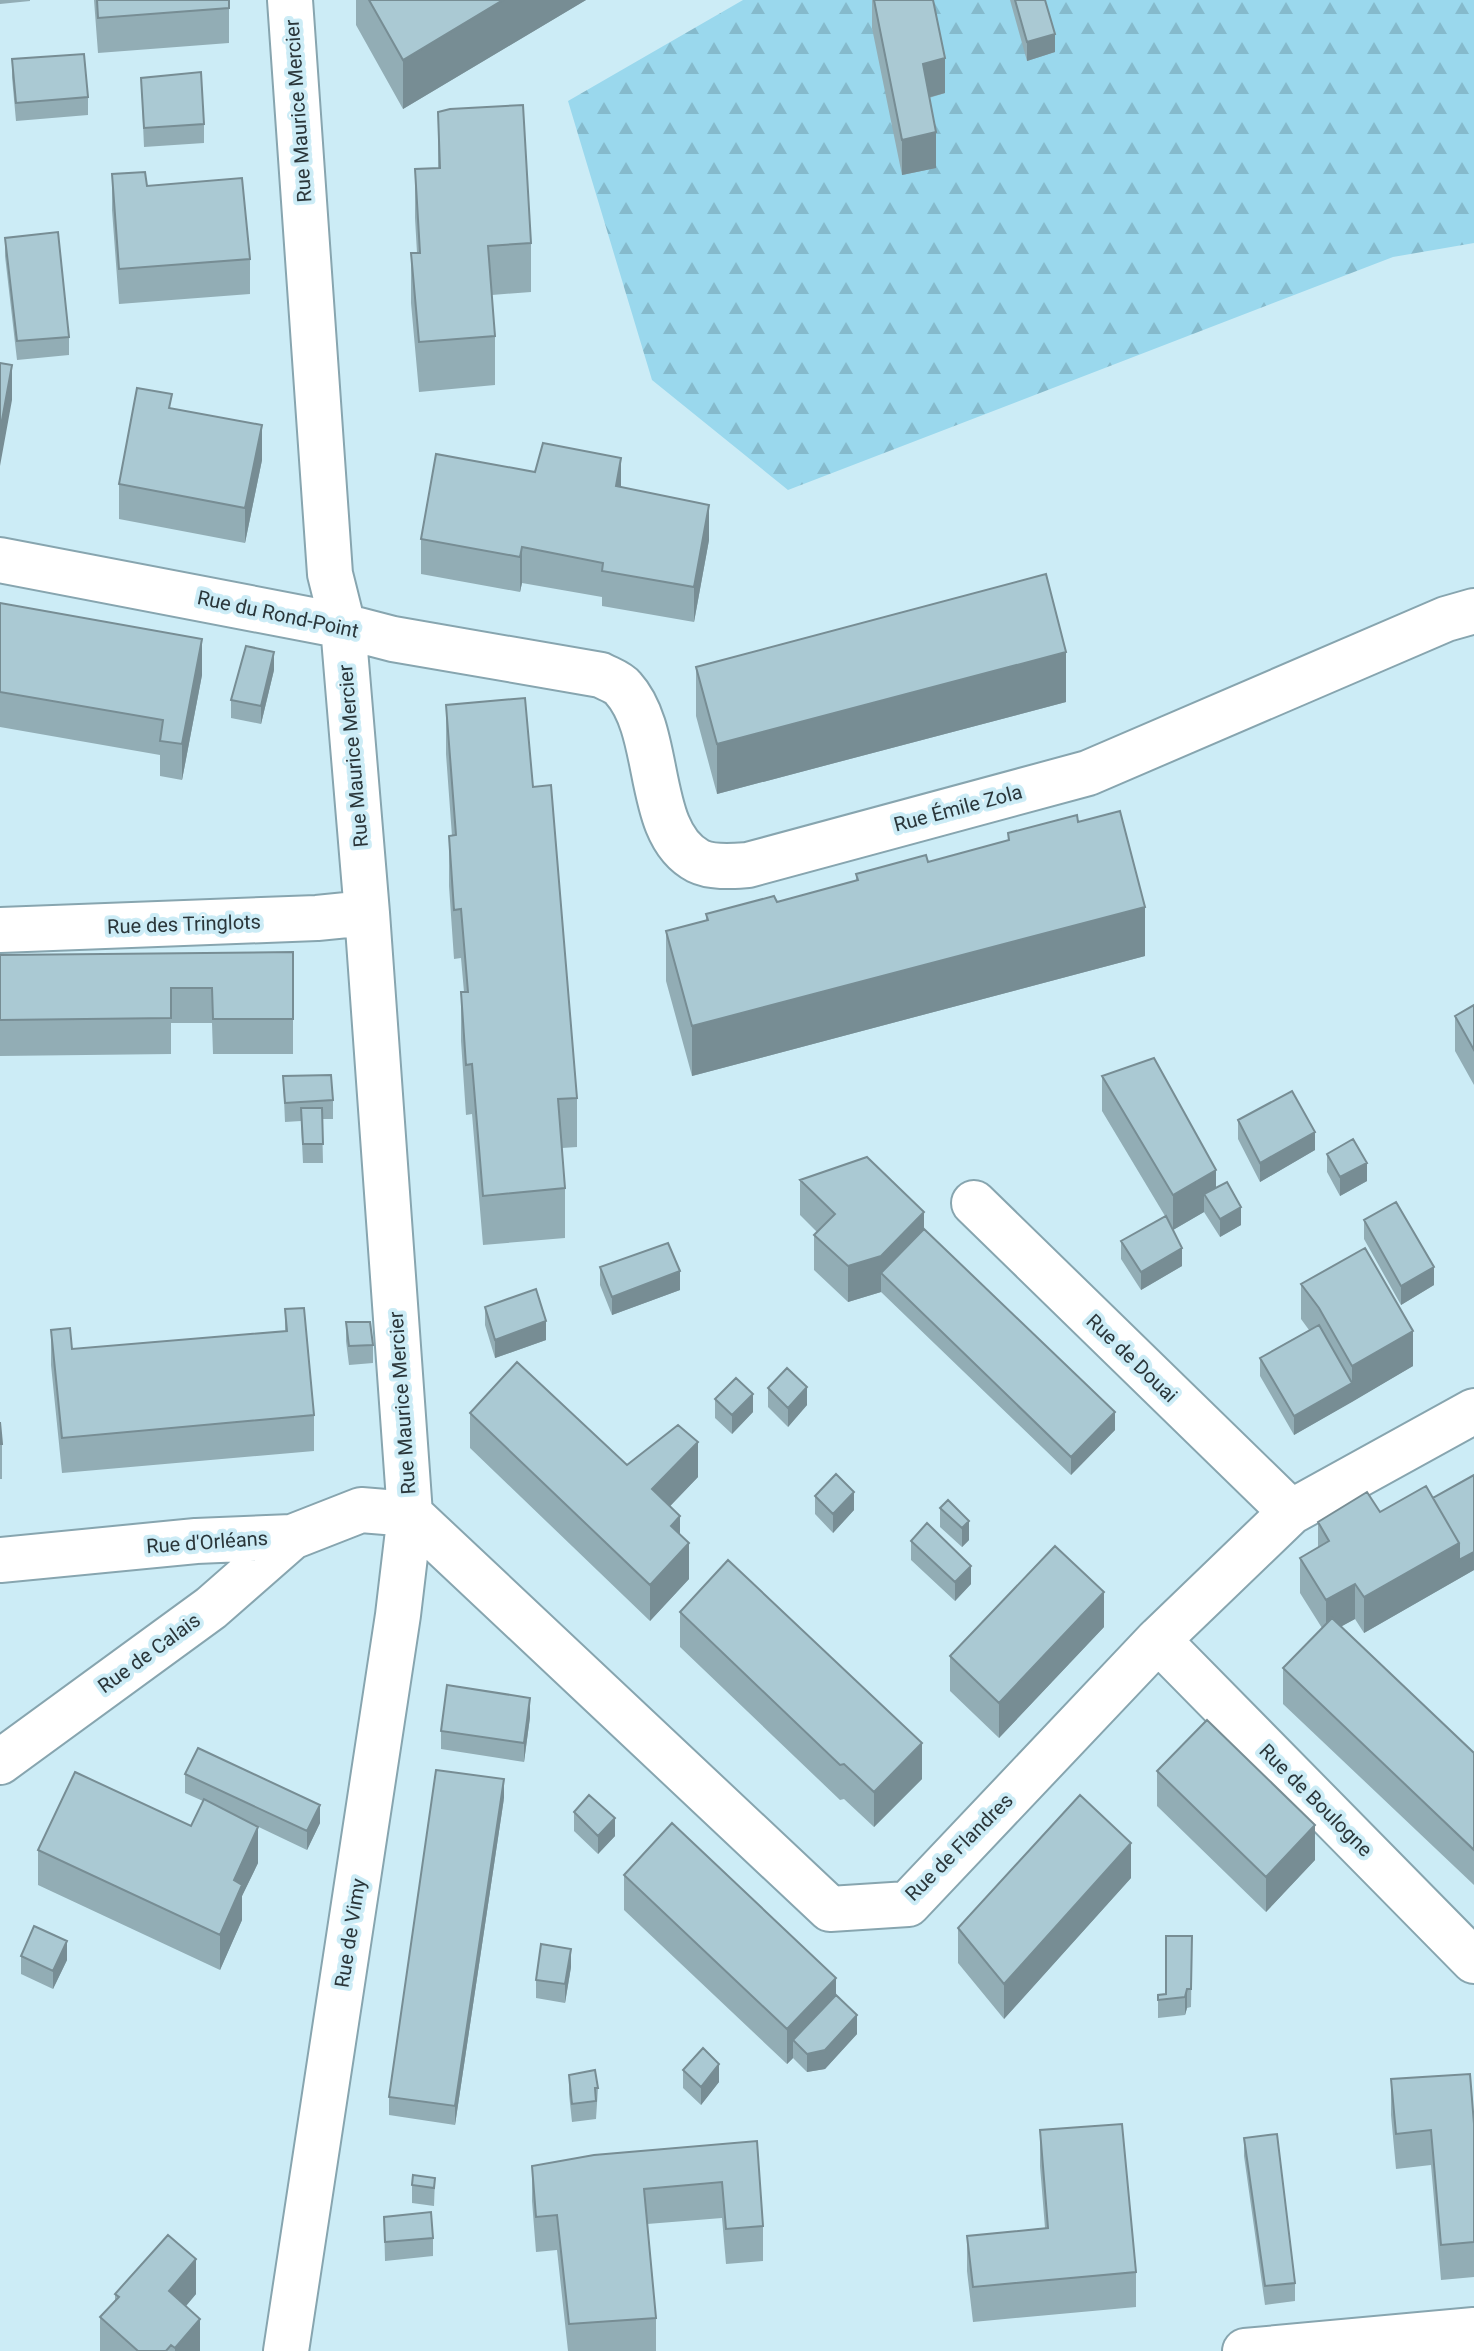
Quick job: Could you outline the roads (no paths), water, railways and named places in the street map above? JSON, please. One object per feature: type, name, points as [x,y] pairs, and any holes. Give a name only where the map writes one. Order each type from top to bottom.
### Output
[{"type":"street","name":"Rue Maurice Mercier","points":[[290,0],[330,574],[343,626],[410,1514]]},
{"type":"street","name":"Rue du Rond-Point","points":[[0,560],[343,626],[393,639],[556,666]]},
{"type":"street","name":"Rue Émile Zola","points":[[556,666],[601,675],[621,686],[636,708],[648,739],[663,814],[676,841],[698,861],[719,866],[748,865],[1088,773],[1464,613]]},
{"type":"street","name":"Rue des Tringlots","points":[[0,930],[255,921],[367,913]]},
{"type":"street","name":"Rue de Douai","points":[[974,1203],[1291,1512]]},
{"type":"street","name":"Rue de Flandres","points":[[410,1514],[830,1909],[908,1904],[1158,1640],[1291,1512],[1474,1411]]},
{"type":"street","name":"Rue d'Orléans","points":[[0,1560],[196,1541],[292,1537],[361,1510],[410,1514]]},
{"type":"street","name":"Rue de Vimy","points":[[286,2351],[398,1615],[410,1514]]},
{"type":"street","name":"Rue de Calais","points":[[0,1762],[211,1608],[292,1537]]},
{"type":"street","name":"Rue de Boulogne","points":[[1158,1640],[1474,1961]]},
{"type":"street","points":[[1245,2351],[1474,2330]]}]
